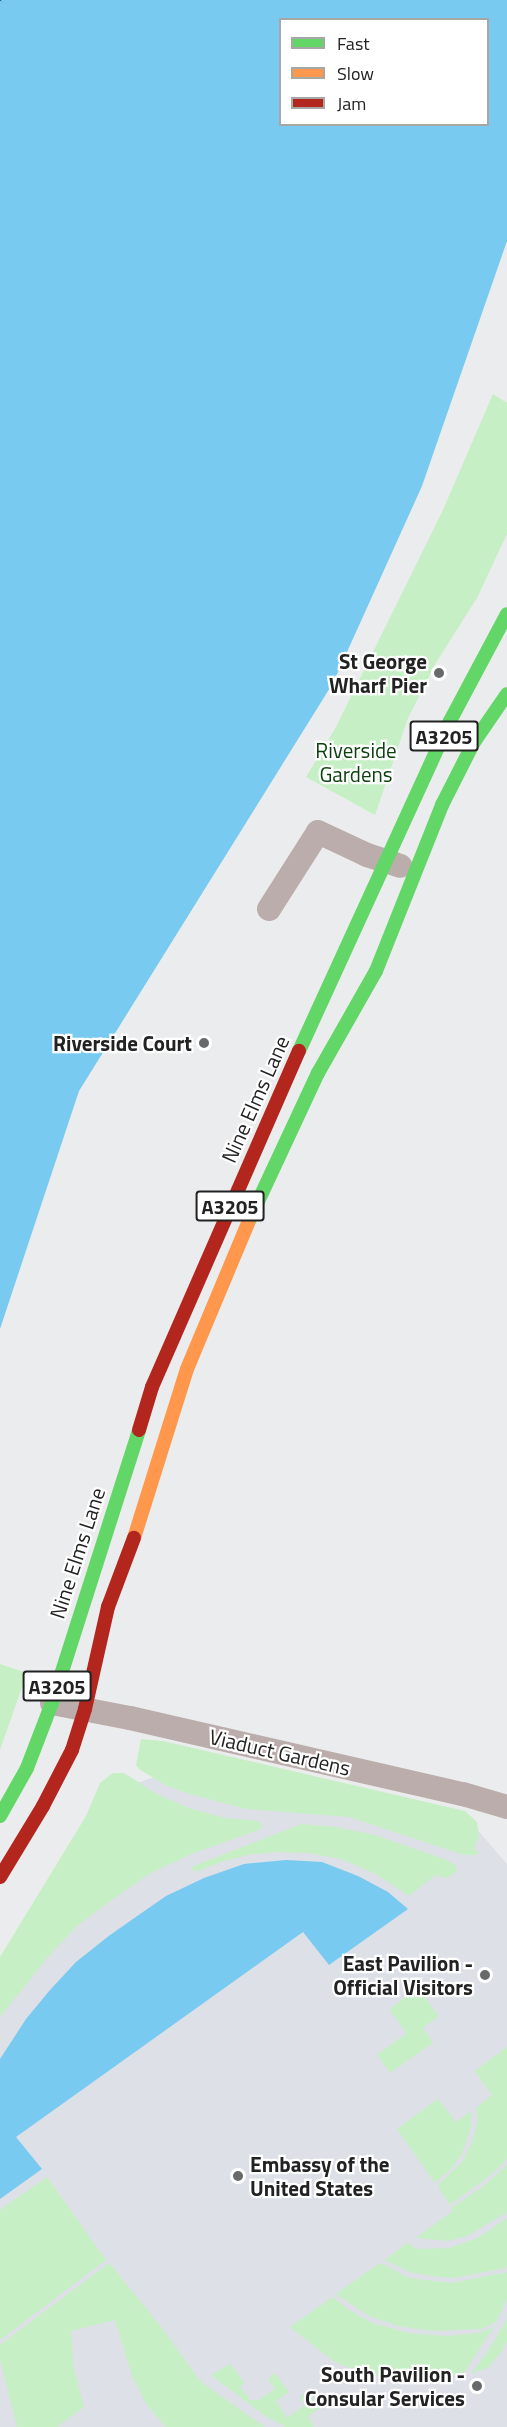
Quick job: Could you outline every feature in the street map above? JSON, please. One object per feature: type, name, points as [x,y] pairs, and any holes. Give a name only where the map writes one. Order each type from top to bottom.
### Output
[{"type":"highway","name":"Nine Elms Lane","points":[[0,1816],[27,1768],[52,1702],[152,1387],[264,1126],[450,721],[507,614]]},
{"type":"highway","name":"A3205","points":[[0,1877],[43,1806],[72,1750],[85,1709],[108,1607],[140,1522],[195,1348],[228,1266],[318,1073],[376,971],[442,805],[469,753],[507,694]]},
{"type":"street","points":[[269,909],[318,832],[387,862],[416,871]]},
{"type":"street","name":"Viaduct Gardens","points":[[52,1702],[462,1794],[507,1807]]},
{"type":"shaded area","points":[[202,1761],[470,1821],[507,1864],[507,2427],[0,2427],[0,2002],[134,1784]]},
{"type":"green space","name":"Riverside Gardens","points":[[493,394],[507,403],[507,534],[477,598],[437,661],[408,718],[375,815],[306,777],[336,727],[442,512]]},
{"type":"green space","points":[[0,1664],[27,1673],[0,1750]]},
{"type":"green space","points":[[141,1739],[163,1741],[465,1811],[477,1822],[479,1837],[473,1849],[478,1851],[476,1855],[464,1855],[349,1817],[246,1809],[190,1794],[167,1786],[139,1769],[136,1765]]},
{"type":"green space","points":[[113,1773],[124,1773],[157,1794],[189,1808],[225,1818],[258,1821],[263,1826],[259,1830],[194,1853],[151,1873],[123,1892],[78,1925],[48,1957],[0,2017],[0,1957],[86,1816],[100,1783]]},
{"type":"green space","points":[[302,1824],[337,1827],[375,1835],[447,1860],[456,1866],[456,1872],[447,1878],[436,1875],[409,1896],[376,1874],[341,1859],[308,1853],[274,1852],[248,1855],[195,1872],[191,1867]]},
{"type":"green space","points":[[417,1988],[439,2016],[423,2028],[433,2043],[390,2073],[377,2055],[407,2033],[389,2010]]},
{"type":"green space","points":[[507,2047],[507,2159],[493,2173],[450,2205],[437,2186],[462,2162],[473,2140],[478,2118],[476,2108],[492,2095],[475,2071]]},
{"type":"green space","points":[[438,2099],[456,2122],[471,2111],[471,2127],[462,2154],[450,2170],[435,2183],[397,2129]]},
{"type":"green space","points":[[507,2165],[507,2212],[467,2236],[448,2241],[416,2238],[453,2211],[451,2208],[481,2188]]},
{"type":"green space","points":[[47,2177],[106,2260],[0,2340],[0,2210]]},
{"type":"green space","points":[[507,2218],[507,2267],[454,2278],[410,2272],[385,2260],[407,2243],[417,2249],[449,2248],[478,2238]]},
{"type":"green space","points":[[109,2263],[159,2324],[200,2381],[265,2427],[167,2427],[147,2405],[132,2376],[115,2320],[71,2331],[74,2369],[84,2407],[57,2427],[17,2427],[0,2359],[0,2345]]},
{"type":"green space","points":[[380,2263],[409,2278],[452,2283],[507,2272],[507,2299],[496,2322],[481,2329],[432,2331],[398,2326],[369,2316],[336,2294]]},
{"type":"green space","points":[[333,2297],[349,2310],[373,2323],[409,2333],[445,2336],[478,2333],[493,2327],[464,2373],[421,2381],[390,2379],[335,2362],[290,2327]]},
{"type":"green space","points":[[507,2319],[507,2340],[501,2352],[488,2368],[471,2373],[487,2353]]},
{"type":"green space","points":[[231,2364],[244,2383],[240,2387],[250,2400],[259,2400],[275,2389],[268,2379],[275,2373],[289,2392],[276,2401],[287,2418],[305,2405],[300,2397],[307,2392],[320,2408],[308,2416],[314,2427],[286,2427],[267,2417],[211,2375]]},
{"type":"water","points":[[0,0],[507,0],[507,241],[422,486],[333,683],[79,1091],[0,1329]]},
{"type":"water","points":[[286,1860],[322,1862],[358,1876],[388,1892],[408,1909],[329,1965],[303,1932],[16,2137],[42,2169],[0,2199],[0,2059],[26,2019],[50,1990],[76,1962],[166,1896],[204,1878],[244,1864]]},
{"type":"traffic: fast","points":[[299,1051],[450,721],[507,614]]},
{"type":"traffic: fast","points":[[248,1223],[318,1073],[376,971],[442,805],[474,742],[507,694]]},
{"type":"traffic: fast","points":[[0,1816],[27,1768],[52,1703],[139,1430]]},
{"type":"traffic: slow","points":[[134,1538],[187,1369],[248,1223]]},
{"type":"traffic: jam","points":[[139,1430],[152,1387],[299,1051]]},
{"type":"traffic: jam","points":[[0,1877],[43,1806],[72,1750],[85,1709],[108,1607],[134,1538]]},
{"type":"place","name":"St George Wharf Pier","points":[[439,673]]},
{"type":"place","name":"Riverside Court","points":[[204,1043]]},
{"type":"place","name":"East Pavilion - Official Visitors","points":[[485,1975]]},
{"type":"place","name":"Embassy of the United States","points":[[238,2176]]},
{"type":"place","name":"South Pavilion - Consular Services","points":[[477,2386]]}]
